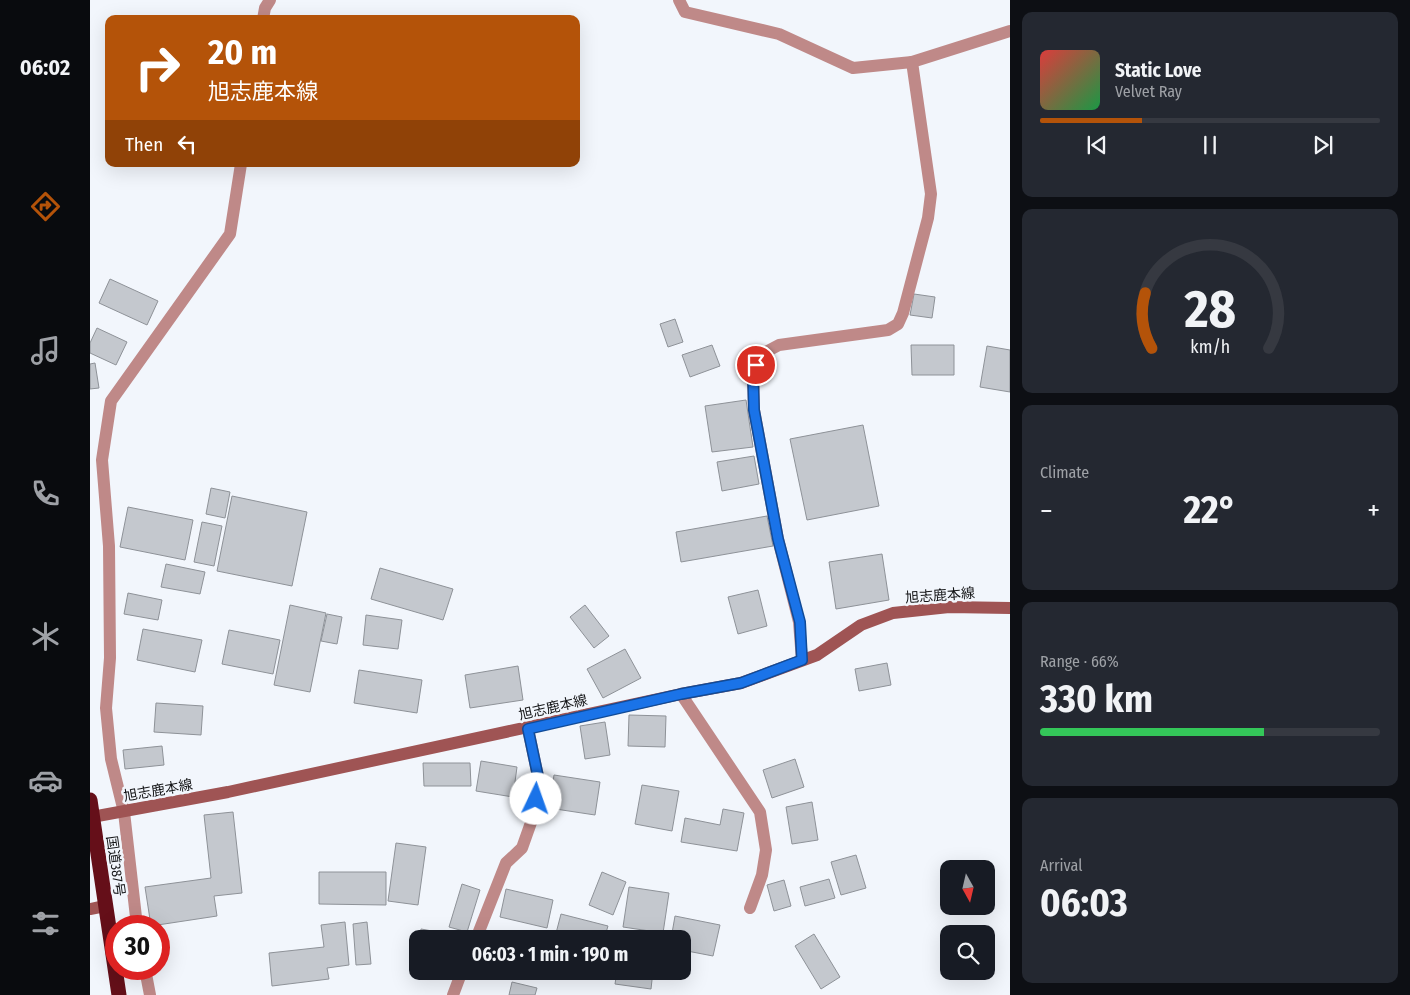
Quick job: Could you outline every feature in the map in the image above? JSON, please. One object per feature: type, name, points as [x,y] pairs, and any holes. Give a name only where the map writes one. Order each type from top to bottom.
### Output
[{"type":"highway","name":"国道387号","points":[[90,800],[97,908],[119,995]]},
{"type":"main road","name":"旭志鹿本線","points":[[92,817],[238,790],[528,729],[681,694],[741,683],[817,655],[861,625],[894,614],[949,607],[1010,608]]},
{"type":"street","points":[[679,0],[686,12],[779,34],[853,68],[912,62],[1010,31]]},
{"type":"street","points":[[802,660],[800,622],[778,539],[754,410],[753,375],[760,355],[779,345],[888,330],[898,324],[903,313],[928,218],[931,194],[912,62]]},
{"type":"street","points":[[136,915],[124,812],[111,759],[106,708],[110,658],[109,546],[102,460],[111,401],[230,234],[241,167]]},
{"type":"street","points":[[681,694],[760,812],[766,850],[762,875],[750,908]]},
{"type":"street","points":[[480,930],[506,863],[522,848],[533,817],[539,781],[528,729]]},
{"type":"street","points":[[147,980],[150,995]]},
{"type":"street","points":[[453,995],[459,980]]},
{"type":"building","points":[[110,279],[158,301],[147,325],[99,303]]},
{"type":"building","points":[[914,294],[935,297],[932,318],[910,315]]},
{"type":"building","points":[[675,319],[683,342],[668,347],[660,324]]},
{"type":"building","points":[[97,328],[127,342],[116,365],[90,353],[90,343]]},
{"type":"building","points":[[712,345],[720,366],[690,377],[682,355]]},
{"type":"building","points":[[911,345],[954,345],[954,375],[912,375]]},
{"type":"building","points":[[987,346],[1010,350],[1010,392],[980,387]]},
{"type":"building","points":[[95,363],[99,388],[90,389],[90,364]]},
{"type":"building","points":[[746,400],[753,447],[712,452],[705,406]]},
{"type":"building","points":[[863,425],[879,506],[807,520],[790,439]]},
{"type":"building","points":[[754,456],[759,484],[722,491],[717,462]]},
{"type":"building","points":[[211,488],[230,492],[225,518],[206,514]]},
{"type":"building","points":[[232,496],[307,512],[292,586],[217,571]]},
{"type":"building","points":[[128,507],[193,520],[185,560],[120,547]]},
{"type":"building","points":[[767,516],[773,546],[681,562],[676,532]]},
{"type":"building","points":[[202,522],[222,526],[214,566],[194,562]]},
{"type":"building","points":[[882,554],[889,600],[836,609],[829,562]]},
{"type":"building","points":[[166,564],[205,572],[200,594],[161,587]]},
{"type":"building","points":[[380,568],[453,589],[443,620],[371,599]]},
{"type":"building","points":[[758,590],[767,626],[738,634],[728,597]]},
{"type":"building","points":[[128,593],[162,600],[158,620],[124,614]]},
{"type":"building","points":[[290,605],[326,613],[310,692],[274,685]]},
{"type":"building","points":[[585,605],[609,636],[594,648],[570,617]]},
{"type":"building","points":[[327,614],[342,617],[337,644],[321,641]]},
{"type":"building","points":[[366,615],[402,620],[398,649],[363,645]]},
{"type":"building","points":[[143,629],[202,640],[195,672],[137,660]]},
{"type":"building","points":[[229,630],[280,640],[273,674],[222,664]]},
{"type":"building","points":[[625,649],[641,678],[603,698],[587,669]]},
{"type":"building","points":[[887,663],[891,685],[859,691],[855,669]]},
{"type":"building","points":[[518,666],[523,700],[470,708],[465,675]]},
{"type":"building","points":[[359,670],[422,680],[417,713],[354,703]]},
{"type":"building","points":[[156,703],[203,706],[201,735],[154,732]]},
{"type":"building","points":[[629,715],[666,716],[665,747],[628,746]]},
{"type":"building","points":[[605,722],[610,755],[585,759],[580,726]]},
{"type":"building","points":[[162,746],[164,765],[125,769],[123,750]]},
{"type":"building","points":[[795,759],[804,787],[772,798],[763,770]]},
{"type":"building","points":[[481,761],[517,767],[513,797],[476,791]]},
{"type":"building","points":[[423,763],[470,763],[471,786],[424,786]]},
{"type":"building","points":[[554,775],[600,782],[595,815],[549,808]]},
{"type":"building","points":[[642,785],[679,791],[672,831],[635,824]]},
{"type":"building","points":[[812,802],[818,840],[792,844],[786,807]]},
{"type":"building","points":[[723,809],[744,813],[737,851],[681,842],[685,818],[720,825]]},
{"type":"building","points":[[233,812],[242,893],[214,896],[217,916],[170,923],[170,915],[149,915],[145,887],[211,878],[204,815]]},
{"type":"building","points":[[396,843],[426,847],[418,905],[388,901]]},
{"type":"building","points":[[856,855],[866,888],[841,895],[831,862]]},
{"type":"building","points":[[319,872],[386,872],[386,905],[319,904]]},
{"type":"building","points":[[602,872],[626,882],[613,915],[589,905]]},
{"type":"building","points":[[829,879],[835,898],[805,906],[800,887]]},
{"type":"building","points":[[784,880],[791,906],[774,911],[767,885]]},
{"type":"building","points":[[462,884],[480,890],[468,930],[449,927]]},
{"type":"building","points":[[629,887],[669,893],[663,930],[643,930],[623,927]]},
{"type":"building","points":[[506,889],[553,900],[547,928],[500,917]]},
{"type":"building","points":[[561,914],[608,926],[607,930],[557,930]]},
{"type":"building","points":[[675,916],[720,925],[713,956],[691,952],[691,930],[673,930]]},
{"type":"building","points":[[345,922],[349,965],[327,968],[329,979],[272,986],[269,953],[324,947],[321,925]]},
{"type":"building","points":[[367,922],[371,964],[356,965],[353,924]]},
{"type":"building","points":[[814,934],[840,977],[821,989],[795,946]]},
{"type":"building","points":[[616,980],[652,980],[651,989],[615,984]]},
{"type":"building","points":[[512,982],[537,988],[535,995],[509,995]]},
{"type":"route","points":[[536,799],[539,781],[528,729],[681,694],[741,683],[802,660],[800,622],[778,539],[754,410],[753,375],[756,365]]}]
